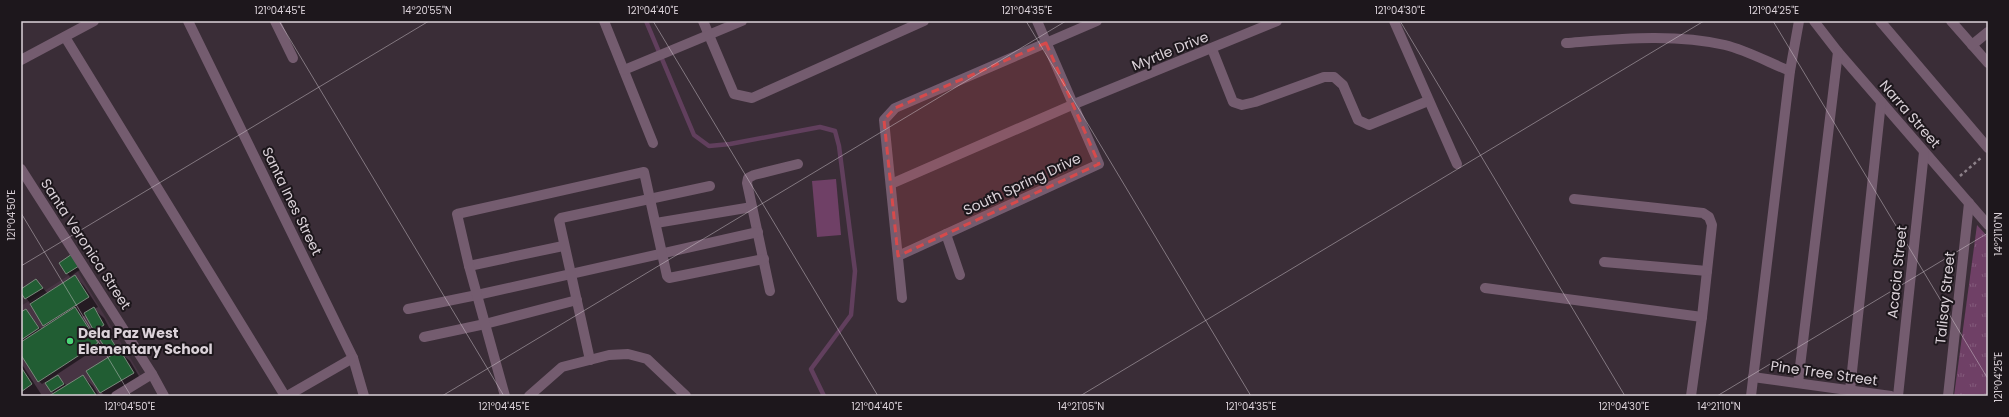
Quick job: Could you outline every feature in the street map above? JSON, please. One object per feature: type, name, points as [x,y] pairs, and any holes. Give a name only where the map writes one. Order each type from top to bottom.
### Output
[{"type":"street","points":[[21,60],[94,21]]},
{"type":"street","name":"Santa Ines Street","points":[[188,21],[353,358],[364,396]]},
{"type":"street","points":[[275,21],[293,58]]},
{"type":"street","points":[[604,21],[653,143]]},
{"type":"street","points":[[703,21],[734,94],[752,98],[924,21]]},
{"type":"street","points":[[624,70],[742,21]]},
{"type":"street","name":"South Spring Drive","points":[[898,256],[1099,164],[1072,105],[1037,21]]},
{"type":"street","points":[[902,298],[884,120],[896,108],[1097,21]]},
{"type":"street","name":"Myrtle Drive","points":[[891,184],[1072,105],[1212,49],[1277,21]]},
{"type":"street","points":[[1394,21],[1457,164]]},
{"type":"street","points":[[1751,396],[1790,71],[1799,21]]},
{"type":"street","name":"Narra Street","points":[[1814,21],[1838,52],[1988,225]]},
{"type":"street","points":[[1880,21],[1985,152]]},
{"type":"street","points":[[1951,21],[1988,64]]},
{"type":"street","points":[[1972,45],[1988,32]]},
{"type":"street","points":[[65,37],[286,396],[353,358]]},
{"type":"street","points":[[1566,43],[1626,39],[1677,39],[1698,41],[1726,45],[1790,71]]},
{"type":"street","points":[[1212,49],[1233,102],[1242,104],[1255,102],[1324,77],[1334,77],[1343,85],[1358,120],[1369,125],[1428,101]]},
{"type":"street","points":[[1798,383],[1838,52]]},
{"type":"street","points":[[1850,390],[1881,102]]},
{"type":"street","name":"Acacia Street","points":[[1898,396],[1924,152]]},
{"type":"street","points":[[770,291],[747,183],[748,178],[754,175],[798,164]]},
{"type":"street","name":"Santa Veronica Street","points":[[21,169],[152,374],[164,396]]},
{"type":"street","points":[[505,396],[469,266],[457,214],[644,172],[667,276],[672,278],[764,259]]},
{"type":"street","points":[[590,360],[558,223],[561,218],[710,186]]},
{"type":"street","points":[[1574,199],[1703,213],[1709,217],[1712,225],[1702,317],[1691,396]]},
{"type":"street","name":"Talisay Street","points":[[1948,396],[1969,203]]},
{"type":"street","points":[[656,223],[752,207]]},
{"type":"street","points":[[408,309],[758,232]]},
{"type":"street","points":[[946,234],[960,275]]},
{"type":"street","points":[[469,266],[564,246]]},
{"type":"street","points":[[1604,262],[1707,271]]},
{"type":"street","points":[[1485,288],[1702,317]]},
{"type":"street","points":[[424,337],[485,324],[577,300]]},
{"type":"street","points":[[529,396],[562,366],[609,355],[628,354],[646,359],[686,396]]},
{"type":"street","points":[[116,396],[152,374]]},
{"type":"street","name":"Pine Tree Street","points":[[1753,377],[1890,396]]},
{"type":"path","points":[[1952,183],[1985,152]]},
{"type":"highlighted area","points":[[1046,43],[1099,164],[898,256],[884,120],[895,108]]},
{"type":"shaded area","name":"Dela Paz West Elementary School","points":[[77,270],[141,376],[108,396],[21,396],[21,306]]},
{"type":"green space","points":[[836,179],[841,235],[817,237],[812,181]]},
{"type":"green space","points":[[1977,225],[1988,237],[1988,394],[1954,396]]},
{"type":"building","points":[[72,254],[79,266],[66,274],[59,263]]},
{"type":"building","points":[[75,275],[89,297],[43,326],[30,304]]},
{"type":"building","points":[[36,279],[43,288],[25,299],[21,293],[21,289]]},
{"type":"building","points":[[75,307],[98,343],[38,382],[21,355],[21,342]]},
{"type":"building","points":[[94,307],[104,325],[94,331],[84,313]]},
{"type":"building","points":[[26,309],[39,328],[21,340],[21,312]]},
{"type":"building","points":[[105,329],[116,347],[108,352],[96,334]]},
{"type":"building","points":[[120,350],[134,373],[100,393],[86,371]]},
{"type":"building","points":[[21,367],[32,384],[21,392]]},
{"type":"building","points":[[58,375],[64,384],[51,392],[45,383]]},
{"type":"building","points":[[83,375],[96,395],[49,396]]},
{"type":"waterway","points":[[646,21],[694,135],[709,146],[730,144],[820,127],[835,131],[839,146],[855,271],[851,315],[811,369],[824,396]]},
{"type":"place","name":"Dela Paz West Elementary School","points":[[70,341]]}]
